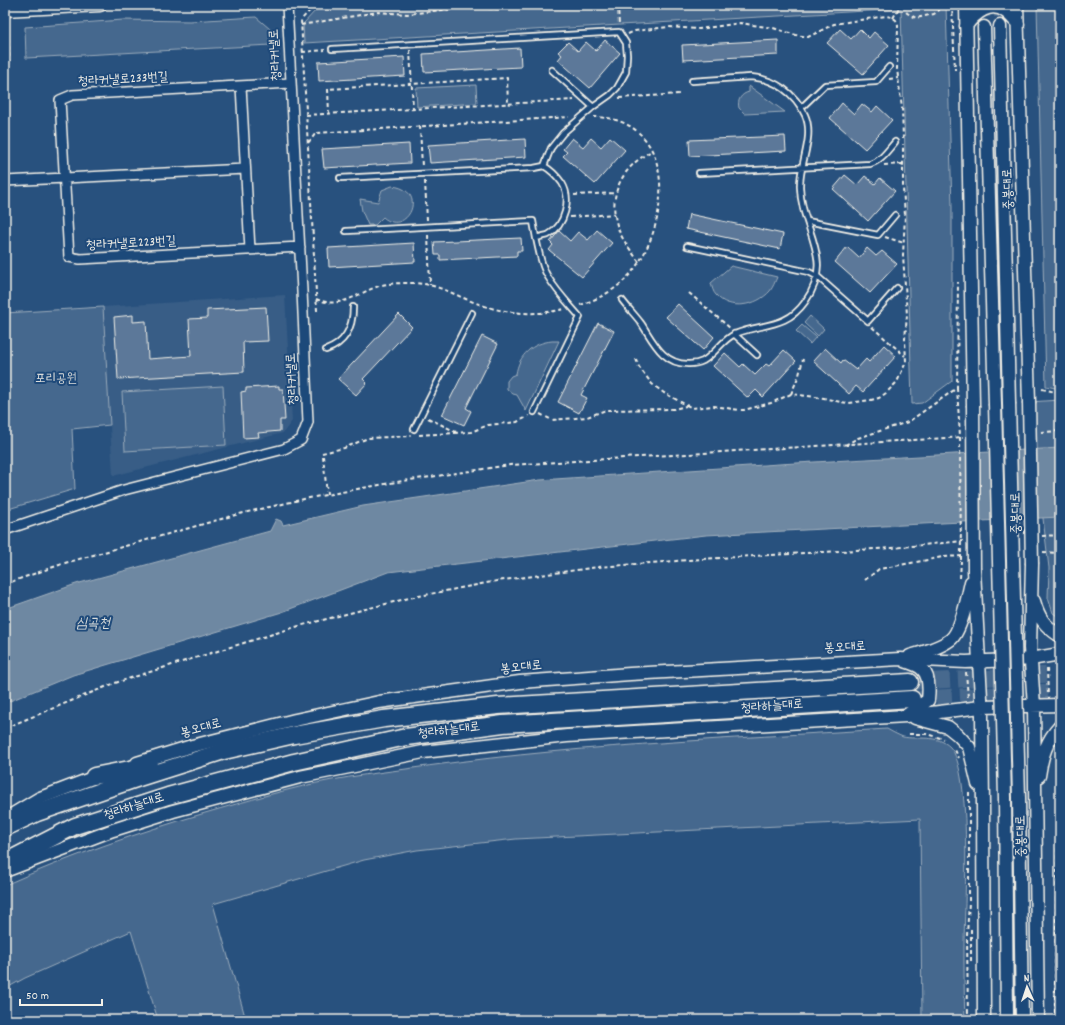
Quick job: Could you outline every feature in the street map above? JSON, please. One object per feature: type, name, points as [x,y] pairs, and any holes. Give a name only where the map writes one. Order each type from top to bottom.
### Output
[{"type":"highway","name":"청라하늘대로","points":[[5,821],[37,813],[224,751],[294,735],[384,719],[498,706],[910,682]]},
{"type":"highway","name":"청라하늘대로","points":[[5,862],[75,826],[168,796],[294,762],[406,737],[503,724],[912,699]]},
{"type":"highway","points":[[94,776],[258,743]]},
{"type":"main road","points":[[5,10],[100,5]]},
{"type":"main road","points":[[966,5],[973,405],[974,570],[981,707],[983,805],[984,1020]]},
{"type":"main road","name":"중봉대로","points":[[1017,5],[1029,402],[1032,564],[1030,635],[1034,706],[1038,1020]]},
{"type":"main road","points":[[966,26],[973,16],[984,9],[989,8],[999,8],[1006,12],[1018,24]]},
{"type":"main road","name":"중봉대로","points":[[1000,26],[1020,798],[1022,1020]]},
{"type":"main road","name":"중봉대로","points":[[984,27],[1005,798],[1007,1020]]},
{"type":"main road","points":[[1032,564],[1034,602],[1038,615],[1047,628],[1060,636]]},
{"type":"main road","points":[[900,659],[932,650],[952,639],[960,626],[974,570]]},
{"type":"main road","name":"봉오대로","points":[[5,821],[40,798],[94,776],[192,746],[295,720],[379,702],[520,682],[630,674],[900,659],[966,662],[1031,658],[1060,654]]},
{"type":"main road","points":[[900,659],[923,669],[928,679],[930,690],[928,700],[906,716]]},
{"type":"main road","points":[[5,871],[113,830],[173,810],[300,777],[423,752],[567,736],[906,716],[981,707],[1034,706],[1054,703]]},
{"type":"main road","points":[[906,716],[948,727],[969,747],[983,805]]},
{"type":"main road","points":[[1035,809],[1044,751],[1051,736],[1060,726]]},
{"type":"street","name":"청라커낼로","points":[[5,530],[124,490],[284,449],[301,440],[308,422],[287,5]]},
{"type":"street","name":"청라커낼로233번길","points":[[66,178],[60,100],[72,96],[291,83]]},
{"type":"street","points":[[241,86],[250,250]]},
{"type":"street","points":[[5,181],[245,169]]},
{"type":"street","name":"청라커낼로223번길","points":[[66,178],[69,258],[80,259],[300,247]]},
{"type":"lane","points":[[332,50],[619,32],[626,43],[626,72],[617,88],[582,116],[556,141],[551,148],[544,166]]},
{"type":"lane","points":[[801,108],[825,85],[876,82],[889,67]]},
{"type":"lane","points":[[552,70],[593,107]]},
{"type":"lane","points":[[622,300],[663,354],[676,363],[695,364],[703,361],[734,334],[782,322],[799,310],[815,285],[818,277],[816,248],[807,221],[800,192],[801,167],[808,135],[805,116],[801,108],[795,99],[782,87],[762,79],[751,77],[692,81]]},
{"type":"lane","points":[[699,173],[875,163],[895,142]]},
{"type":"lane","points":[[340,178],[534,168],[544,166]]},
{"type":"lane","points":[[536,238],[548,235],[556,229],[561,222],[565,211],[566,196],[562,184],[556,176],[544,166]]},
{"type":"lane","points":[[807,221],[878,235],[895,215]]},
{"type":"lane","points":[[346,231],[533,221],[543,267],[548,277],[580,317],[534,412]]},
{"type":"lane","points":[[687,246],[809,272],[818,277],[868,321],[897,288]]},
{"type":"lane","points":[[326,350],[336,344],[349,329],[353,318],[353,307]]},
{"type":"lane","points":[[414,429],[472,313]]},
{"type":"lane","points":[[734,334],[757,355]]},
{"type":"path","points":[[316,311],[301,20],[314,6],[331,5]]},
{"type":"path","points":[[301,25],[378,12],[407,14],[459,8],[476,7],[494,9],[530,5]]},
{"type":"path","points":[[618,5],[619,32]]},
{"type":"path","points":[[893,18],[899,8],[904,5],[907,13],[916,18],[934,14],[938,11],[938,5]]},
{"type":"path","points":[[952,5],[955,73]]},
{"type":"path","points":[[8,32],[10,80]]},
{"type":"path","points":[[410,45],[413,109]]},
{"type":"path","points":[[302,52],[332,50]]},
{"type":"path","points":[[329,114],[328,89],[507,78],[508,104]]},
{"type":"path","points":[[605,98],[679,94]]},
{"type":"path","points":[[306,115],[585,100]]},
{"type":"path","points":[[308,143],[316,133],[582,116],[612,118],[623,122],[641,135],[652,151],[660,176],[660,206],[651,240],[639,262],[628,276],[614,289],[594,300],[552,312],[538,313],[507,311],[478,304],[443,288],[406,283],[383,285],[340,302],[326,303],[316,299]]},
{"type":"path","points":[[420,126],[422,174]]},
{"type":"path","points":[[639,262],[620,232],[615,214],[616,193],[618,186],[627,170],[640,157],[652,151]]},
{"type":"path","points":[[875,163],[879,165],[903,164]]},
{"type":"path","points":[[566,196],[616,193]]},
{"type":"path","points":[[563,217],[615,214]]},
{"type":"path","points":[[878,235],[904,243]]},
{"type":"path","points":[[958,281],[957,388],[960,436],[961,561]]},
{"type":"path","points":[[689,293],[734,334]]},
{"type":"path","points":[[868,321],[873,329],[905,356]]},
{"type":"path","points":[[636,359],[639,367],[652,384],[686,406],[692,408],[721,406],[744,410],[791,394],[799,375],[803,359]]},
{"type":"path","points":[[847,445],[858,438],[908,422],[957,388]]},
{"type":"path","points":[[1042,389],[1060,393]]},
{"type":"path","points":[[322,453],[339,450],[362,440],[376,437],[402,437],[471,432],[488,425],[517,422],[534,412],[552,420],[587,417],[606,410],[674,408],[686,406]]},
{"type":"path","points":[[421,415],[457,433]]},
{"type":"path","points":[[1036,432],[1060,431]]},
{"type":"path","points":[[5,584],[65,563],[183,528],[327,494],[390,483],[510,465],[964,437]]},
{"type":"path","points":[[322,456],[327,494]]},
{"type":"path","points":[[1041,536],[1060,534]]},
{"type":"path","points":[[5,728],[115,683],[298,626],[409,598],[497,581],[598,567],[702,559],[876,549],[964,541]]},
{"type":"path","points":[[865,580],[879,569],[943,557],[966,556]]},
{"type":"path","points":[[1047,667],[1054,703]]},
{"type":"path","points":[[966,671],[968,701]]},
{"type":"path","points":[[909,734],[926,734],[945,740]]},
{"type":"path","points":[[955,749],[961,762]]},
{"type":"path","points":[[1055,1020],[1058,808],[1057,772],[1058,755],[1060,750]]},
{"type":"path","points":[[967,782],[969,798],[969,902],[967,935],[968,1020]]},
{"type":"path","points":[[1058,1020],[1060,917]]},
{"type":"shaded area","points":[[285,295],[292,421],[283,433],[113,476],[103,307]]},
{"type":"green space","points":[[407,5],[946,5],[952,207],[952,381],[922,403],[912,404],[901,9],[304,43],[303,24],[316,10]]},
{"type":"green space","points":[[1037,5],[1060,5],[1060,389],[1046,386]]},
{"type":"green space","points":[[256,17],[270,29],[271,45],[26,58],[25,27],[123,20],[190,21]]},
{"type":"green space","points":[[476,85],[477,103],[417,107],[416,88]]},
{"type":"green space","points":[[749,86],[785,112],[745,114],[739,108],[739,100],[742,96],[749,92]]},
{"type":"green space","points":[[392,186],[404,189],[410,195],[412,203],[411,211],[400,222],[392,222],[383,217],[375,225],[368,225],[362,211],[360,199],[378,202],[382,190]]},
{"type":"green space","points":[[731,266],[777,277],[770,291],[758,300],[743,305],[735,305],[722,300],[715,294],[711,283]]},
{"type":"green space","name":"포리공원","points":[[103,307],[110,425],[72,429],[75,489],[5,510],[5,313]]},
{"type":"green space","points":[[810,316],[824,329],[818,336],[804,323]]},
{"type":"green space","points":[[802,325],[816,337],[810,344],[796,331]]},
{"type":"green space","points":[[559,341],[526,411],[517,395],[513,394],[507,389],[507,381],[511,376],[516,374],[520,361],[528,351],[538,344]]},
{"type":"green space","points":[[223,386],[226,445],[125,451],[122,392]]},
{"type":"green space","points":[[1060,400],[1060,618],[1053,613],[1048,598],[1049,568],[1029,402]]},
{"type":"green space","points":[[887,729],[903,737],[939,740],[950,747],[957,761],[962,783],[966,842],[964,947],[965,1020],[922,1020],[920,819],[516,839],[417,850],[364,860],[213,904],[246,1020],[158,1020],[131,931],[25,978],[5,989],[5,885],[54,864],[104,846],[205,813],[316,783],[460,762],[643,744]]},
{"type":"water","name":"심곡천","points":[[1060,448],[1060,517],[706,535],[388,572],[282,612],[73,675],[5,703],[5,609],[76,584],[270,531],[276,519],[281,521],[283,525],[363,506],[540,480],[779,464]]},
{"type":"building","points":[[840,29],[851,39],[860,29],[869,38],[874,32],[889,45],[863,74],[827,43]]},
{"type":"building","points":[[605,40],[620,53],[590,88],[558,60],[562,55],[558,52],[568,42],[578,51],[586,42],[596,51]]},
{"type":"building","points":[[778,40],[778,55],[683,60],[682,45]]},
{"type":"building","points":[[520,48],[521,67],[424,72],[423,54]]},
{"type":"building","points":[[404,57],[405,76],[319,81],[318,62]]},
{"type":"building","points":[[842,103],[854,114],[862,104],[872,112],[877,106],[892,120],[865,149],[830,118]]},
{"type":"building","points":[[785,136],[786,151],[690,156],[689,140]]},
{"type":"building","points":[[610,137],[625,150],[595,184],[563,156],[567,152],[563,149],[572,138],[583,147],[591,138],[601,147]]},
{"type":"building","points":[[525,139],[526,157],[430,163],[428,145]]},
{"type":"building","points":[[409,144],[410,163],[324,168],[322,149]]},
{"type":"building","points":[[845,175],[857,185],[865,176],[875,184],[880,178],[895,191],[868,221],[833,189]]},
{"type":"building","points":[[689,214],[783,234],[780,249],[686,229]]},
{"type":"building","points":[[597,230],[612,243],[582,277],[549,250],[553,245],[550,242],[559,231],[570,241],[578,232],[588,240]]},
{"type":"building","points":[[521,238],[522,251],[517,251],[517,256],[440,260],[440,255],[435,255],[434,242]]},
{"type":"building","points":[[414,243],[415,262],[329,267],[328,248]]},
{"type":"building","points":[[847,247],[859,258],[867,248],[876,256],[882,251],[897,264],[870,293],[835,262]]},
{"type":"building","points":[[678,304],[714,337],[703,350],[666,317]]},
{"type":"building","points":[[266,307],[268,341],[243,342],[244,372],[118,379],[114,317],[133,315],[133,322],[146,321],[148,359],[191,356],[189,319],[207,318],[207,310]]},
{"type":"building","points":[[399,314],[412,327],[363,379],[367,383],[356,395],[338,379]]},
{"type":"building","points":[[598,323],[614,331],[581,395],[587,398],[579,413],[558,402]]},
{"type":"building","points":[[482,336],[498,344],[466,408],[471,411],[464,425],[442,415]]},
{"type":"building","points":[[884,345],[896,356],[863,392],[856,386],[849,394],[813,361],[825,348],[841,363],[843,360],[856,370],[866,359],[869,362]]},
{"type":"building","points":[[784,350],[796,361],[763,397],[756,390],[748,398],[713,366],[725,353],[740,367],[743,364],[755,375],[766,364],[769,366]]},
{"type":"building","points":[[279,386],[279,389],[283,389],[285,420],[280,420],[280,431],[258,433],[259,437],[243,438],[241,392],[246,391],[246,388]]},
{"type":"tunnel","points":[[984,5],[984,27]]},
{"type":"tunnel","points":[[1000,5],[1000,26]]},
{"type":"tunnel","points":[[910,682],[1060,674]]},
{"type":"tunnel","points":[[912,699],[1060,691]]}]
